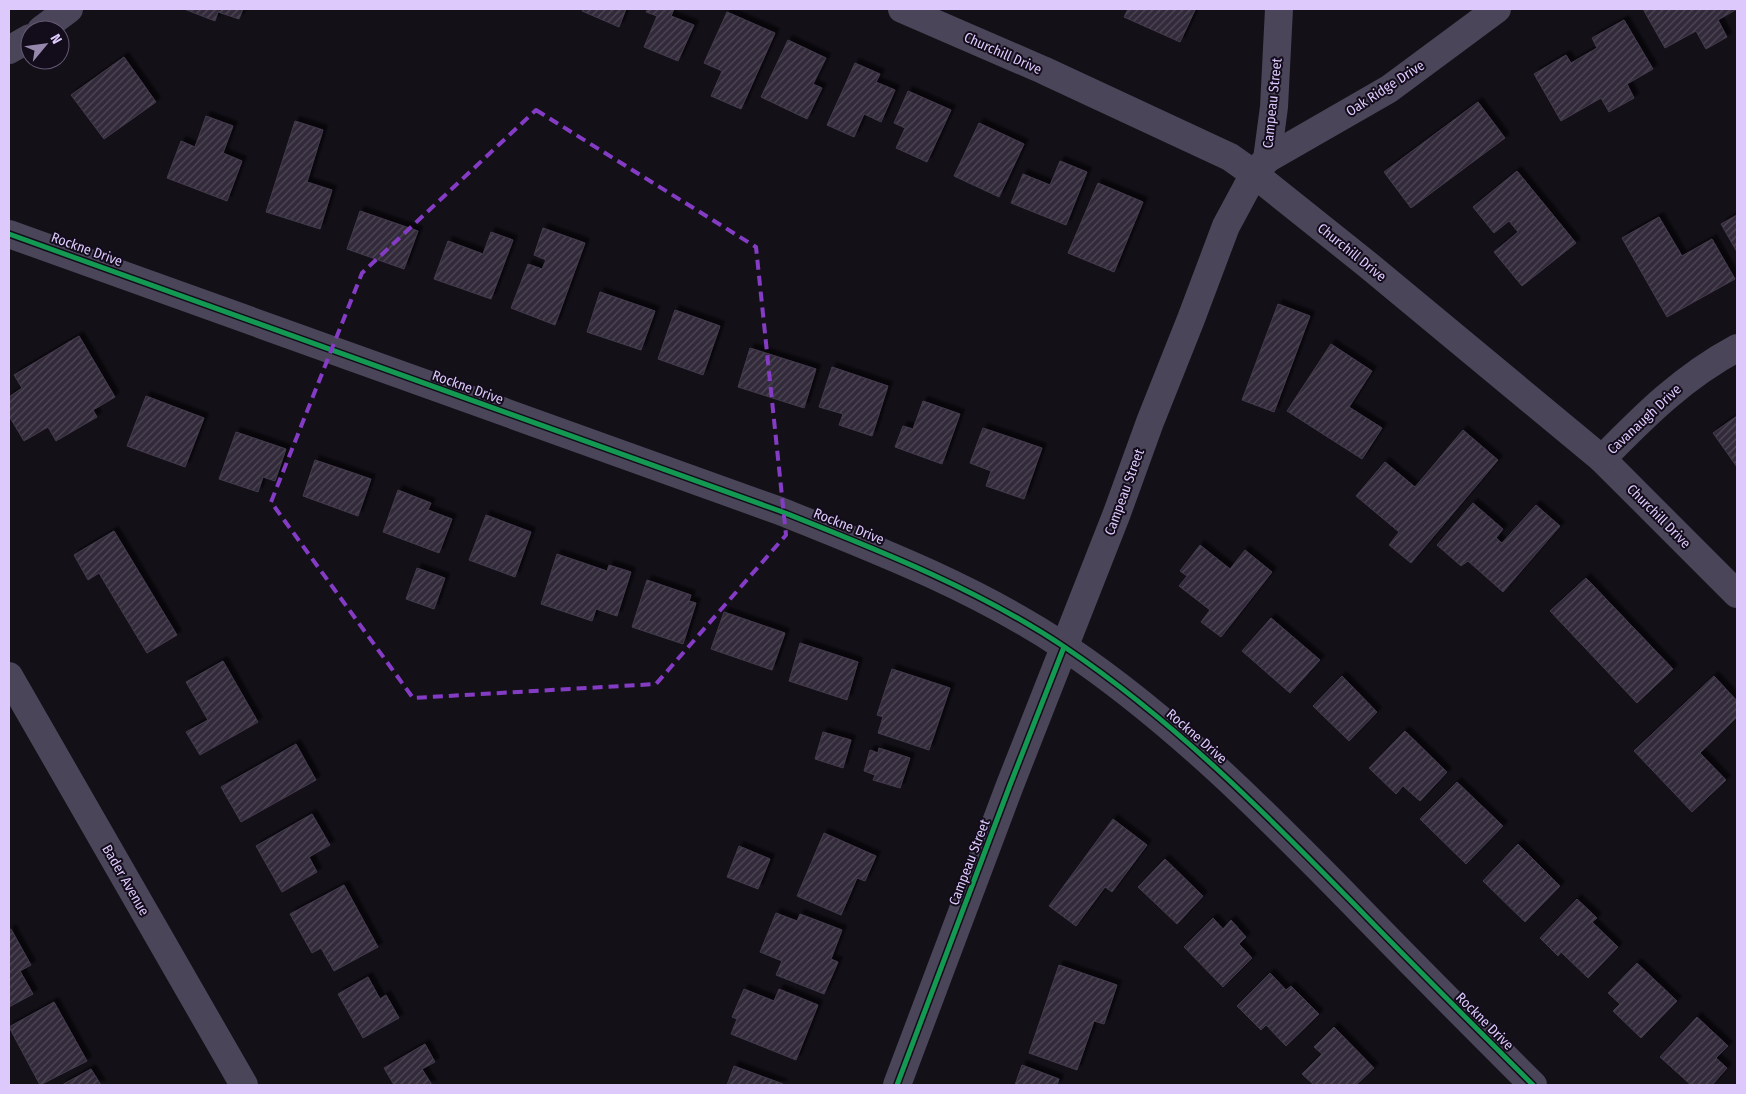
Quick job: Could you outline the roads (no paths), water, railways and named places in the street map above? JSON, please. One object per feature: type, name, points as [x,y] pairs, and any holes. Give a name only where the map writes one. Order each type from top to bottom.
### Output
[{"type":"street","points":[[54,20],[69,9]]},
{"type":"street","name":"Churchill Drive","points":[[902,9],[1052,74],[1230,156],[1261,167],[1368,265],[1602,459],[1737,594]]},
{"type":"street","name":"Campeau Street","points":[[897,1085],[1010,785],[1117,513],[1226,226],[1261,167],[1274,107],[1279,9]]},
{"type":"street","name":"Oak Ridge Drive","points":[[1261,167],[1389,88],[1497,9]]},
{"type":"street","points":[[9,50],[20,44]]},
{"type":"street","name":"Rockne Drive","points":[[9,234],[780,511],[883,552],[952,584],[1022,621],[1107,677],[1180,735],[1266,814],[1533,1085]]},
{"type":"street","name":"Cavanaugh Drive","points":[[1602,459],[1651,409],[1684,382],[1737,348]]},
{"type":"street","name":"Bader Avenue","points":[[9,676],[244,1085]]}]
